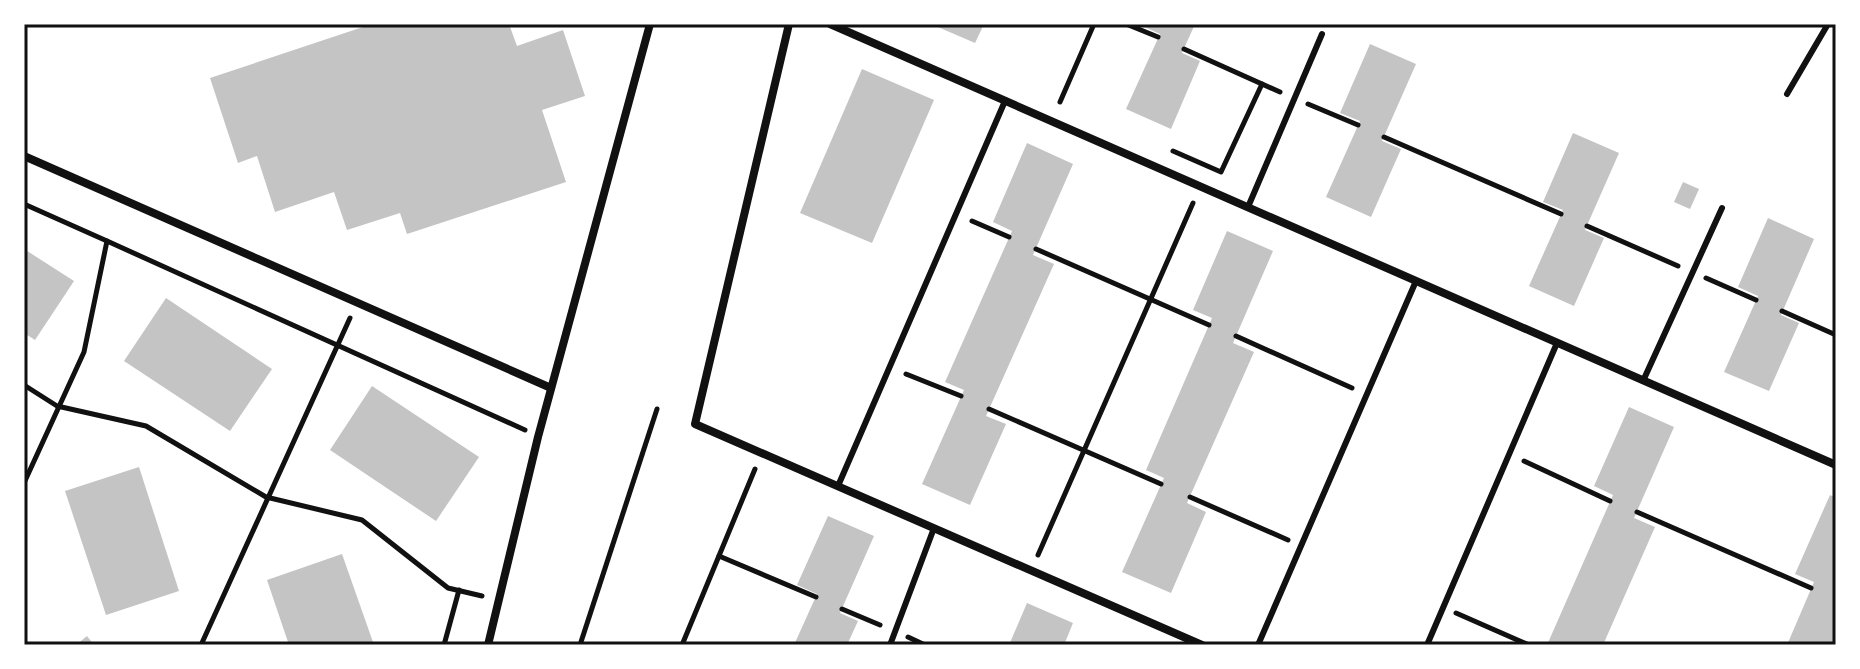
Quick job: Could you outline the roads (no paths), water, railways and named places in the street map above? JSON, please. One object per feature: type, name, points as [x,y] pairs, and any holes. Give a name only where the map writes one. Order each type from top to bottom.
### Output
[{"type":"street","points":[[488,645],[538,437],[650,24]]},
{"type":"street","points":[[789,24],[695,424],[1202,645]]},
{"type":"street","points":[[830,24],[1836,465]]},
{"type":"street","points":[[24,156],[551,388]]},
{"type":"lane","points":[[1787,94],[1828,24]]},
{"type":"lane","points":[[1248,207],[1322,34]]},
{"type":"lane","points":[[838,486],[1005,101]]},
{"type":"lane","points":[[1643,381],[1722,208]]},
{"type":"lane","points":[[1258,645],[1416,281]]},
{"type":"lane","points":[[1427,645],[1557,343]]},
{"type":"lane","points":[[890,645],[934,528]]}]
